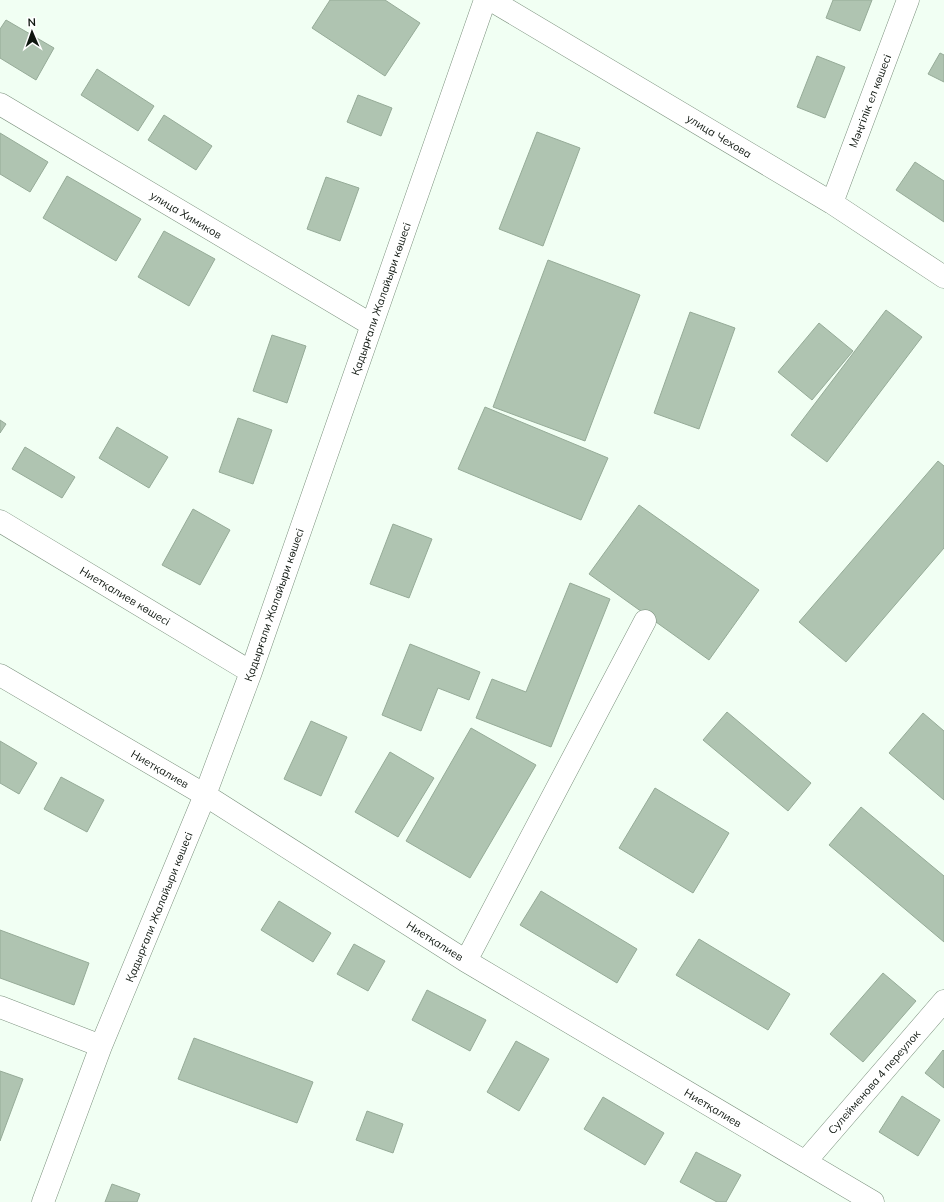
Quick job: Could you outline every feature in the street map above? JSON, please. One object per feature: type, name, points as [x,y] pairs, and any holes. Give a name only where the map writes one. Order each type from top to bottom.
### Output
[{"type":"street","name":"Қадырғали Жалайыри көшесі","points":[[43,1202],[102,1046],[205,795],[250,672],[485,0]]},
{"type":"street","name":"улица Чехова","points":[[491,0],[832,203],[944,277]]},
{"type":"street","name":"Мәңгілік ел көшесі","points":[[832,203],[908,0]]},
{"type":"street","name":"улица Химиков","points":[[0,104],[372,325]]},
{"type":"street","name":"Ниетқалиев көшесі","points":[[0,521],[250,672]]},
{"type":"street","points":[[466,961],[644,621]]},
{"type":"street","name":"Ниетқалиев","points":[[0,675],[205,795],[466,961],[873,1202]]},
{"type":"street","name":"Сулейменова 4 переулок","points":[[805,1162],[944,1001]]},
{"type":"street","points":[[0,1007],[102,1046]]},
{"type":"building","points":[[330,0],[385,0],[420,23],[385,76],[312,28]]},
{"type":"building","points":[[833,0],[872,0],[860,31],[826,18]]},
{"type":"building","points":[[6,20],[54,48],[36,80],[0,58],[0,29]]},
{"type":"building","points":[[940,53],[944,55],[944,82],[928,74]]},
{"type":"building","points":[[817,56],[845,67],[825,118],[797,107]]},
{"type":"building","points":[[97,69],[154,106],[138,131],[81,95]]},
{"type":"building","points":[[358,95],[392,108],[381,136],[347,122]]},
{"type":"building","points":[[164,115],[212,146],[196,170],[148,140]]},
{"type":"building","points":[[537,132],[580,148],[543,246],[499,229]]},
{"type":"building","points":[[0,133],[48,162],[30,192],[0,174]]},
{"type":"building","points":[[915,162],[944,181],[944,222],[896,190]]},
{"type":"building","points":[[67,176],[141,219],[116,261],[43,218]]},
{"type":"building","points":[[326,177],[359,188],[340,241],[307,229]]},
{"type":"building","points":[[164,231],[215,259],[189,306],[138,277]]},
{"type":"building","points":[[548,260],[640,295],[585,441],[493,407]]},
{"type":"building","points":[[886,310],[922,337],[827,462],[791,435]]},
{"type":"building","points":[[690,312],[735,328],[699,429],[654,413]]},
{"type":"building","points":[[819,323],[853,351],[812,400],[778,372]]},
{"type":"building","points":[[272,335],[306,346],[287,403],[253,391]]},
{"type":"building","points":[[485,407],[608,458],[581,520],[458,469]]},
{"type":"building","points":[[238,418],[272,430],[253,484],[219,472]]},
{"type":"building","points":[[0,420],[6,424],[0,433]]},
{"type":"building","points":[[117,427],[168,457],[149,488],[99,458]]},
{"type":"building","points":[[25,447],[75,477],[62,498],[12,469]]},
{"type":"building","points":[[938,461],[944,466],[944,548],[846,662],[799,622]]},
{"type":"building","points":[[639,505],[759,590],[709,660],[589,574]]},
{"type":"building","points":[[193,509],[230,530],[200,585],[162,565]]},
{"type":"building","points":[[393,524],[432,539],[409,598],[370,584]]},
{"type":"building","points":[[570,583],[610,599],[551,747],[476,718],[492,679],[526,692]]},
{"type":"building","points":[[410,644],[480,672],[469,700],[438,688],[421,731],[382,715]]},
{"type":"building","points":[[727,712],[811,783],[788,811],[703,740]]},
{"type":"building","points":[[923,713],[944,731],[944,800],[889,753]]},
{"type":"building","points":[[311,721],[347,737],[321,796],[284,779]]},
{"type":"building","points":[[471,728],[536,765],[470,878],[406,841]]},
{"type":"building","points":[[0,741],[37,763],[19,794],[0,783]]},
{"type":"building","points":[[390,752],[434,778],[398,837],[355,812]]},
{"type":"building","points":[[61,777],[104,800],[87,832],[44,809]]},
{"type":"building","points":[[655,788],[729,833],[693,893],[619,848]]},
{"type":"building","points":[[861,807],[944,876],[944,942],[829,845]]},
{"type":"building","points":[[541,891],[637,949],[617,983],[520,925]]},
{"type":"building","points":[[279,901],[331,933],[313,962],[261,930]]},
{"type":"building","points":[[0,930],[89,963],[74,1005],[0,978]]},
{"type":"building","points":[[699,939],[790,994],[768,1030],[676,975]]},
{"type":"building","points":[[354,944],[385,961],[368,991],[337,974]]},
{"type":"building","points":[[883,973],[916,1001],[863,1062],[830,1034]]},
{"type":"building","points":[[427,990],[486,1020],[470,1051],[412,1020]]},
{"type":"building","points":[[194,1038],[313,1082],[297,1123],[178,1079]]},
{"type":"building","points":[[516,1041],[549,1059],[519,1111],[487,1092]]},
{"type":"building","points":[[943,1050],[944,1051],[944,1088],[925,1073]]},
{"type":"building","points":[[0,1071],[23,1079],[0,1141]]},
{"type":"building","points":[[902,1096],[940,1120],[918,1156],[879,1132]]},
{"type":"building","points":[[603,1097],[664,1133],[645,1165],[584,1129]]},
{"type":"building","points":[[367,1111],[403,1124],[393,1153],[356,1140]]},
{"type":"building","points":[[696,1152],[741,1175],[726,1202],[717,1202],[680,1182]]},
{"type":"building","points":[[112,1184],[140,1194],[137,1202],[105,1202]]}]
